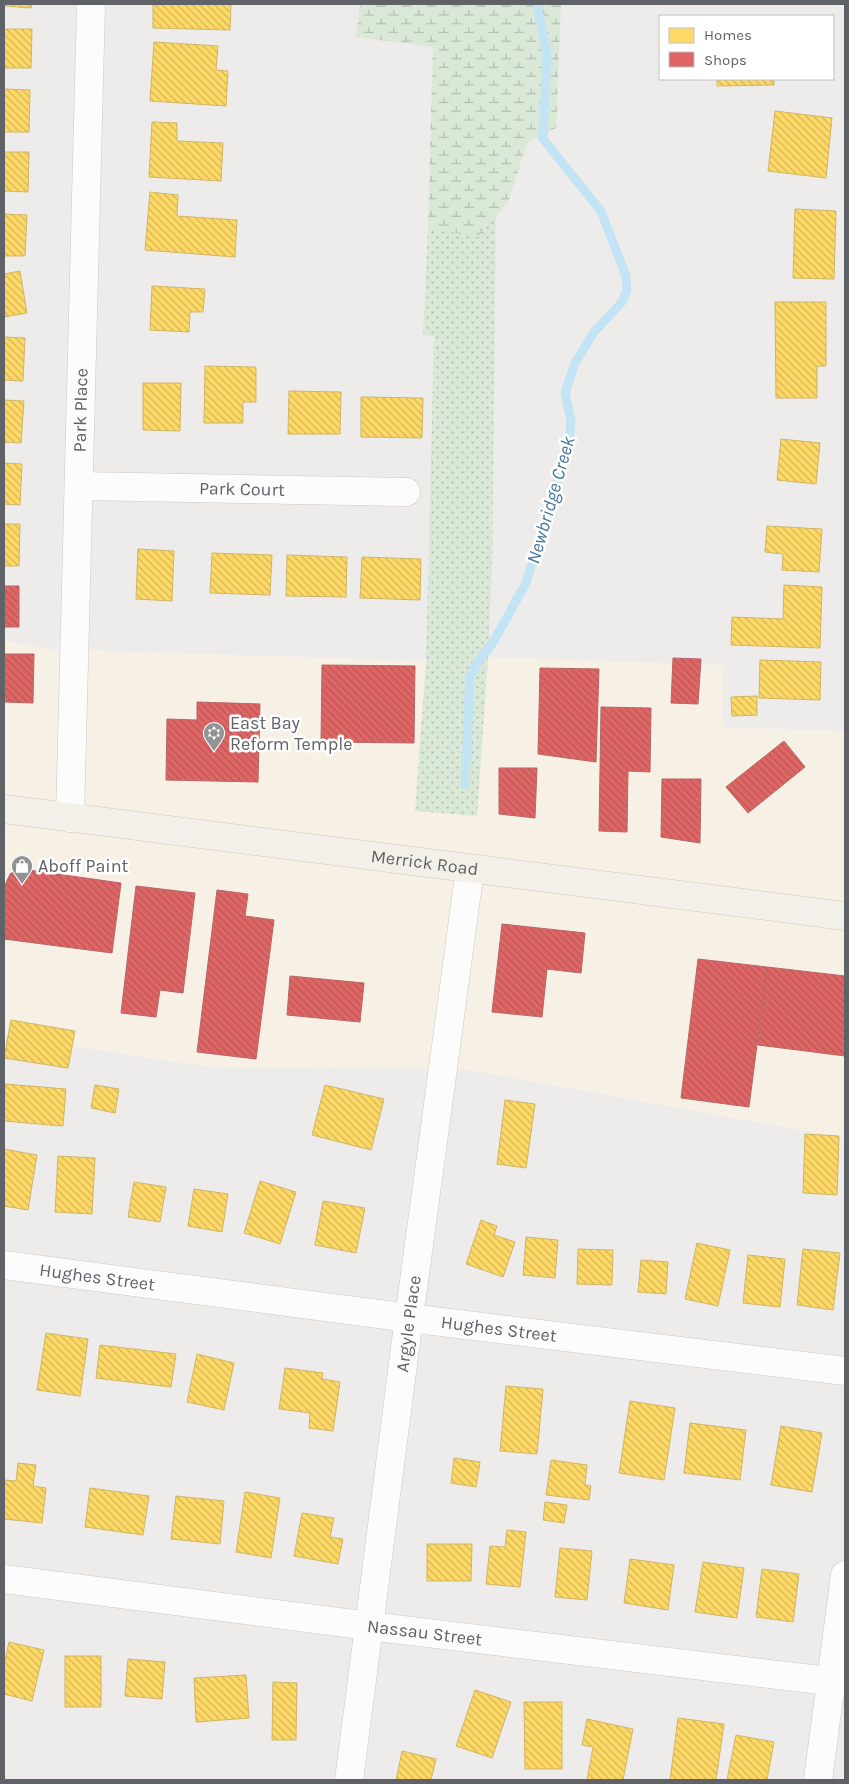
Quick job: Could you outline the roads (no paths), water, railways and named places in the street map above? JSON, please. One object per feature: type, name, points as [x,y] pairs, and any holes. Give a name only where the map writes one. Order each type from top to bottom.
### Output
[{"type":"main road","name":"Merrick Road","points":[[4,809],[845,916]]},
{"type":"street","name":"Park Place","points":[[70,818],[91,4]]},
{"type":"street","name":"Park Court","points":[[80,486],[406,492]]},
{"type":"street","name":"Argyle Place","points":[[349,1780],[470,869]]},
{"type":"street","name":"Hughes Street","points":[[4,1265],[409,1318],[845,1371]]},
{"type":"street","points":[[818,1780],[838,1682],[845,1576]]},
{"type":"street","name":"Nassau Street","points":[[4,1579],[369,1626],[838,1682]]},
{"type":"waterway","name":"Newbridge Creek","points":[[465,785],[470,676],[477,663],[492,644],[526,583],[569,444],[571,421],[565,393],[575,363],[594,332],[622,302],[627,290],[626,276],[601,211],[543,139],[547,54],[537,4]]},
{"type":"place","name":"East Bay Reform Temple","points":[[214,752]]},
{"type":"place","name":"Aboff Paint","points":[[22,885]]}]
